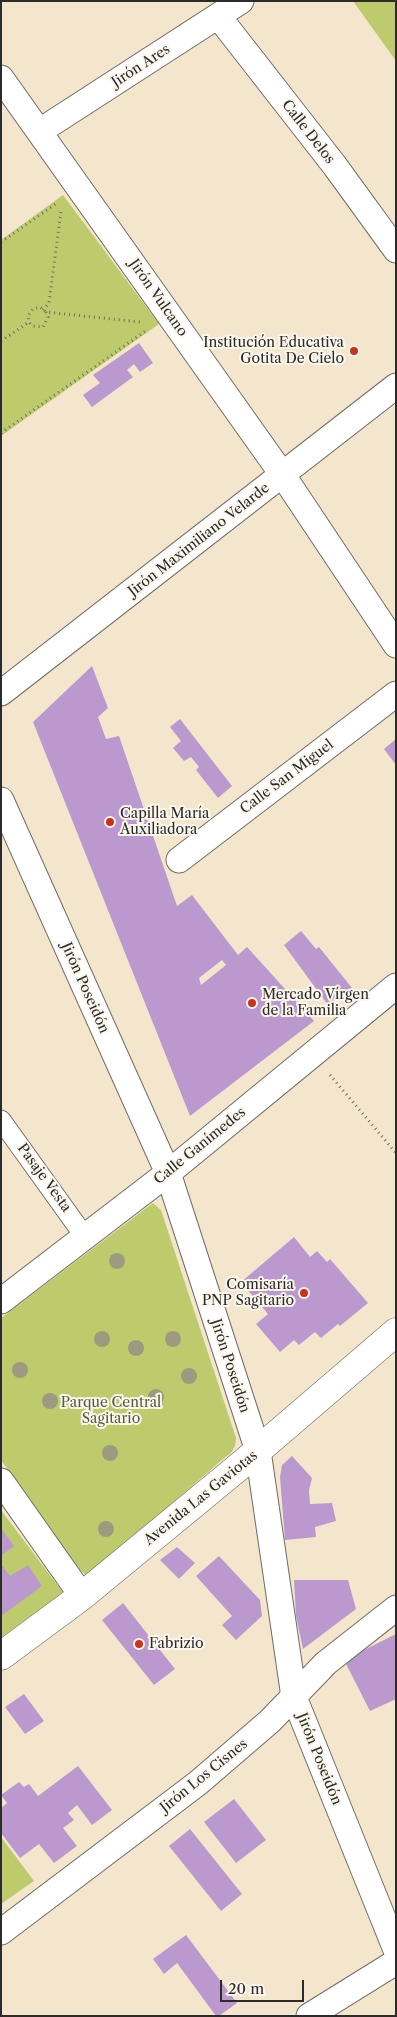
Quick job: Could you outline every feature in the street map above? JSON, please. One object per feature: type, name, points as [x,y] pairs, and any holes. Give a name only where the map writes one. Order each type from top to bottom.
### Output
[{"type":"street","name":"Jirón Ares","points":[[40,131],[241,1]]},
{"type":"street","name":"Calle Delos","points":[[218,16],[335,166],[396,250]]},
{"type":"street","name":"Jirón Vulcano","points":[[1,78],[282,474],[396,645]]},
{"type":"street","name":"Jirón Maximiliano Velarde","points":[[1,693],[396,386]]},
{"type":"street","name":"Calle San Miguel","points":[[178,860],[396,694]]},
{"type":"street","name":"Jirón Poseidón","points":[[1,800],[168,1173],[258,1452],[294,1697],[396,1950]]},
{"type":"street","name":"Calle Ganímedes","points":[[1,1301],[168,1173],[396,986]]},
{"type":"street","name":"Pasaje Vesta","points":[[1,1120],[86,1237]]},
{"type":"street","name":"Avenida Las Gaviotas","points":[[1,1656],[82,1596],[258,1452],[396,1332]]},
{"type":"street","points":[[1,1481],[82,1596]]},
{"type":"street","name":"Jirón Los Cisnes","points":[[1,1932],[198,1783],[270,1721],[326,1663],[396,1608]]},
{"type":"street","points":[[309,2016],[396,1962]]},
{"type":"path","points":[[1,242],[63,198]]},
{"type":"path","points":[[45,311],[49,303],[62,208]]},
{"type":"path","points":[[45,311],[48,317],[43,327],[33,326],[28,316],[32,309],[40,308],[45,311],[147,323]]},
{"type":"path","points":[[1,341],[30,321]]},
{"type":"path","points":[[1,433],[148,330]]},
{"type":"path","points":[[312,1054],[396,1153]]},
{"type":"green space","points":[[353,1],[396,1],[396,61]]},
{"type":"green space","points":[[63,195],[159,324],[1,436],[1,240]]},
{"type":"green space","name":"Parque Central Sagitario","points":[[153,1203],[161,1210],[236,1438],[235,1446],[231,1453],[93,1572],[86,1575],[78,1568],[1,1460],[1,1318]]},
{"type":"green space","points":[[1,1510],[64,1594],[1,1639]]},
{"type":"green space","points":[[1,1837],[34,1881],[1,1904]]},
{"type":"building","points":[[139,343],[153,363],[140,372],[134,364],[127,370],[133,377],[92,407],[83,395],[100,383],[93,375]]},
{"type":"building","name":"Capilla María Auxiliadora","points":[[92,666],[108,708],[98,717],[106,739],[119,736],[177,906],[192,895],[238,955],[247,947],[314,1021],[190,1116],[33,722]],"holes":[[[222,960],[226,965],[201,985],[199,978]]]},
{"type":"building","points":[[180,719],[232,786],[218,798],[196,770],[199,767],[191,757],[184,761],[173,748],[181,741],[170,727]]},
{"type":"building","points":[[396,739],[396,765],[384,749]]},
{"type":"building","points":[[301,931],[316,949],[319,947],[352,988],[328,1005],[284,945]]},
{"type":"building","name":"Comisaría PNP Sagitario","points":[[294,1237],[310,1257],[317,1251],[327,1262],[330,1259],[368,1303],[340,1326],[338,1324],[321,1338],[315,1332],[299,1345],[294,1340],[280,1352],[256,1324],[268,1314],[241,1282]]},
{"type":"building","points":[[292,1456],[312,1478],[309,1490],[310,1504],[332,1503],[336,1521],[315,1527],[316,1537],[285,1540],[280,1477],[282,1465]]},
{"type":"building","points":[[1,1528],[14,1546],[1,1556]]},
{"type":"building","points":[[177,1547],[195,1563],[179,1579],[160,1560]]},
{"type":"building","points":[[219,1556],[260,1600],[262,1616],[236,1640],[222,1625],[232,1616],[196,1576]]},
{"type":"building","points":[[1,1564],[10,1576],[28,1565],[42,1586],[1,1616]]},
{"type":"building","points":[[294,1580],[348,1580],[356,1609],[303,1649],[296,1616]]},
{"type":"building","name":"Fabrizio","points":[[123,1603],[175,1669],[154,1685],[102,1620]]},
{"type":"building","points":[[396,1634],[396,1699],[370,1711],[344,1660]]},
{"type":"building","points":[[24,1694],[44,1721],[25,1734],[5,1707]]},
{"type":"building","points":[[78,1766],[112,1810],[92,1825],[77,1805],[68,1813],[74,1820],[63,1828],[77,1846],[54,1863],[39,1844],[20,1858],[1,1833],[1,1808],[7,1803],[1,1795],[19,1782],[24,1787],[29,1784],[38,1796]]},
{"type":"building","points":[[234,1799],[266,1840],[236,1863],[204,1822]]},
{"type":"building","points":[[190,1829],[242,1894],[221,1911],[169,1846]]},
{"type":"building","points":[[186,1935],[237,2003],[219,2016],[216,2016],[177,1963],[164,1974],[153,1959]]},
{"type":"place","name":"Institución Educativa Gotita De Cielo","points":[[354,351]]},
{"type":"place","name":"Capilla María Auxiliadora","points":[[110,822]]},
{"type":"place","name":"Mercado Vírgen de la Familia","points":[[252,1003]]},
{"type":"place","name":"Comisaría PNP Sagitario","points":[[304,1293]]},
{"type":"place","name":"Fabrizio","points":[[139,1644]]}]
